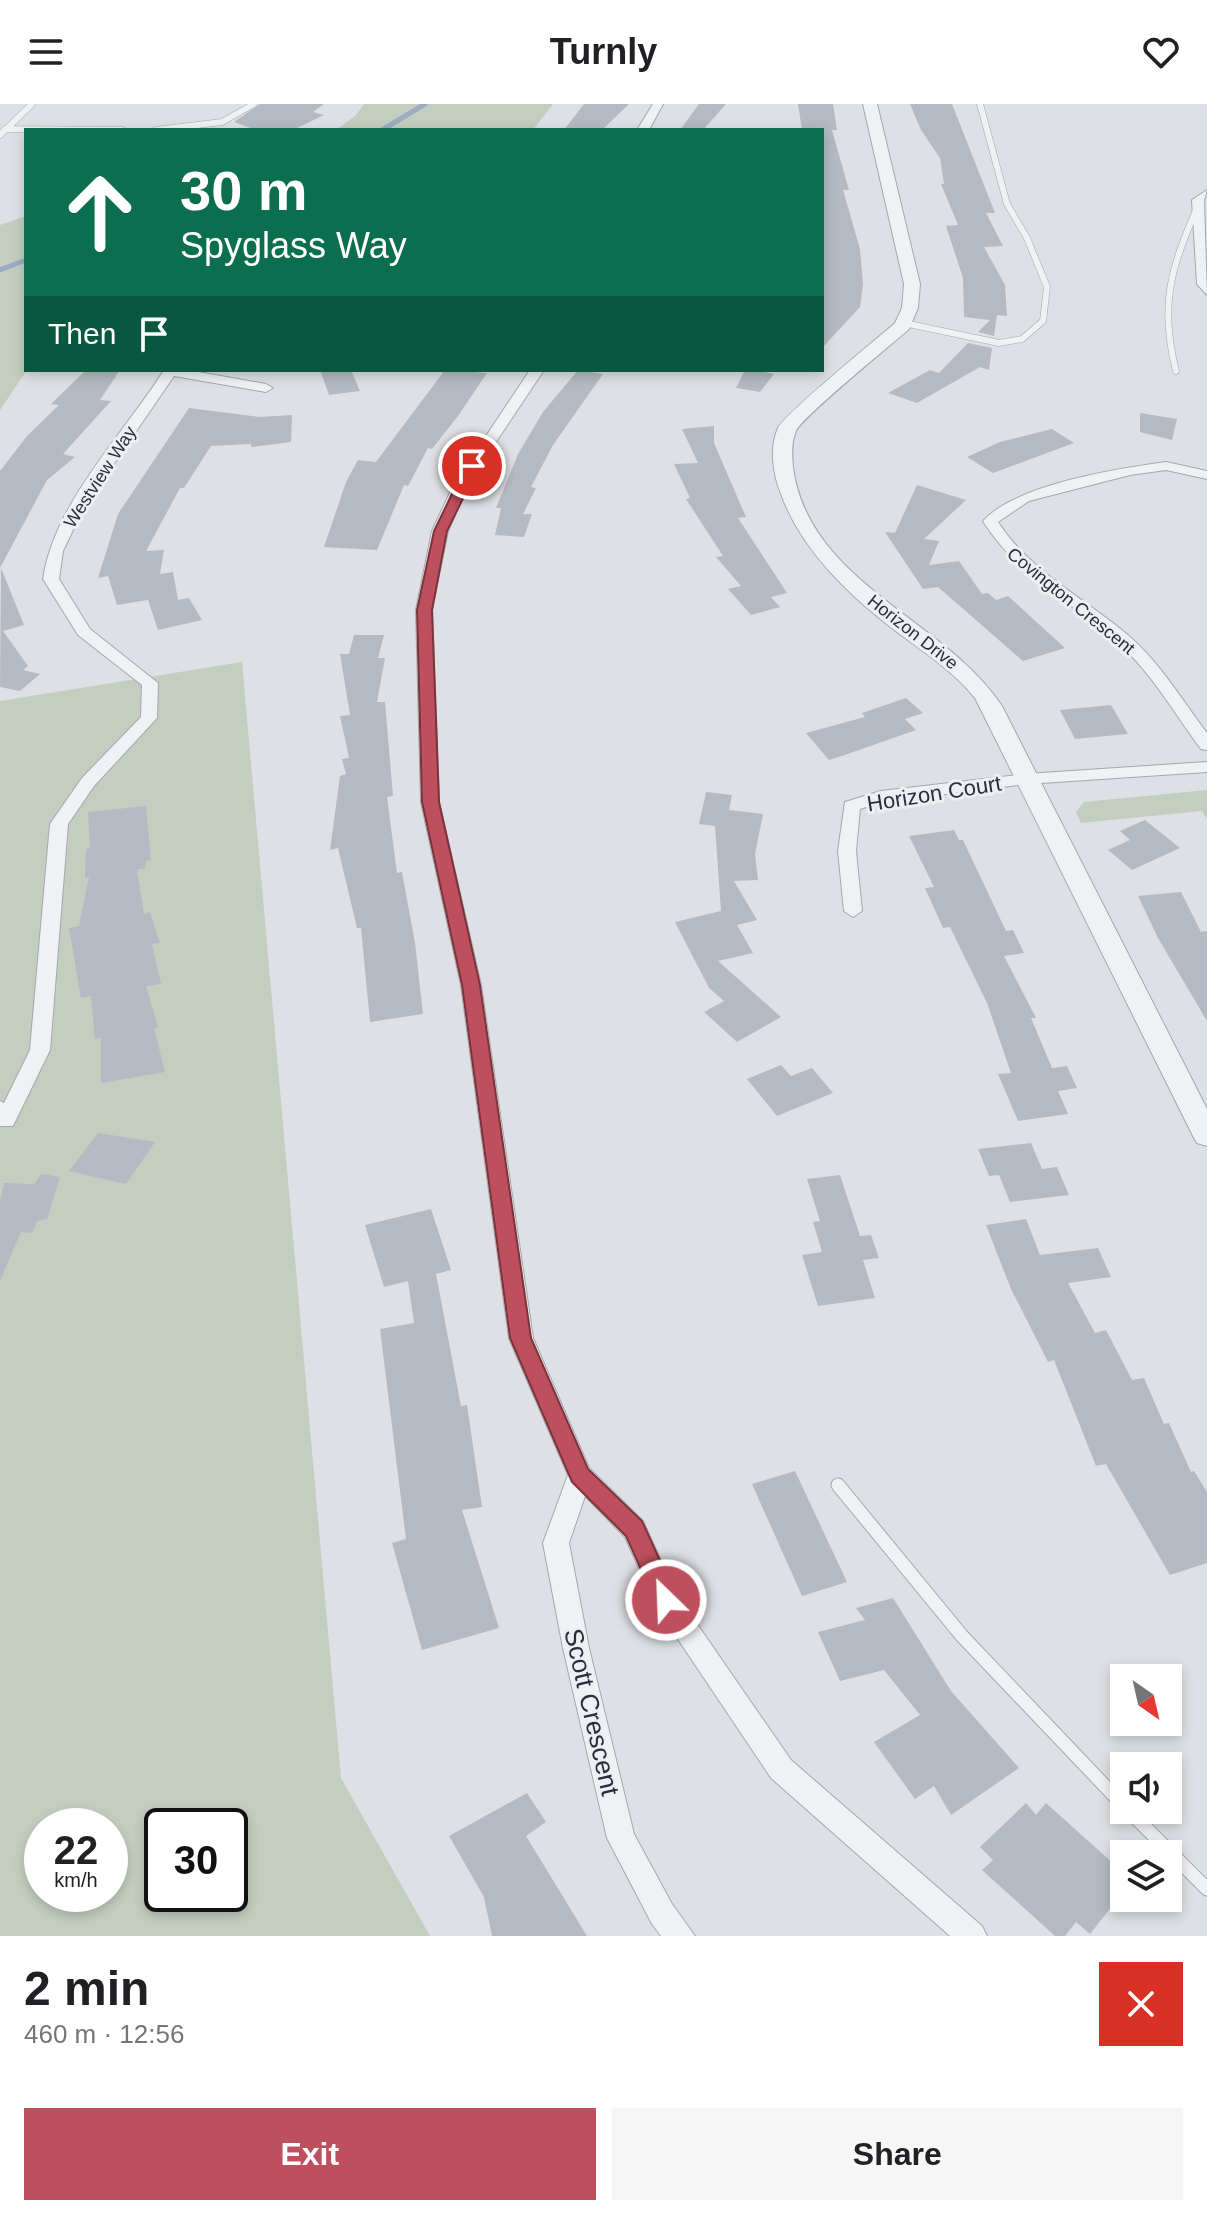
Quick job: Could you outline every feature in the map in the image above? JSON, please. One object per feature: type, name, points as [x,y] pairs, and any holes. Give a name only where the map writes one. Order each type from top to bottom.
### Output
[{"type":"street","points":[[644,128],[658,104]]},
{"type":"street","points":[[870,104],[912,284],[910,308],[904,323]]},
{"type":"street","points":[[1207,193],[1199,204],[1203,284],[1207,291]]},
{"type":"street","name":"Horizon Drive","points":[[904,323],[787,428],[780,448],[789,492],[807,528],[855,586],[893,619],[950,658],[979,688],[1075,868],[1207,1136]]},
{"type":"street","name":"Westview Way","points":[[0,1109],[6,1120],[40,1050],[59,824],[88,782],[149,718],[150,683],[84,632],[51,579],[55,551],[76,509],[169,372]]},
{"type":"street","points":[[176,372],[266,388]]},
{"type":"street","points":[[536,372],[475,460],[440,531],[424,610],[430,802],[471,985],[521,1338],[580,1475],[634,1529],[666,1600],[781,1769],[972,1936]]},
{"type":"street","name":"Covington Crescent","points":[[1207,475],[1166,466],[1118,473],[1024,498],[990,521],[1003,545],[1124,640],[1160,680],[1207,745]]},
{"type":"street","points":[[1026,779],[1207,767]]},
{"type":"street","name":"Horizon Court","points":[[853,911],[847,851],[851,806],[881,797],[1026,779]]},
{"type":"street","name":"Scott Crescent","points":[[580,1475],[556,1543],[576,1648],[621,1838],[662,1914],[680,1936]]},
{"type":"lane","points":[[0,135],[32,104]]},
{"type":"lane","points":[[172,128],[222,122],[254,104]]},
{"type":"lane","points":[[904,323],[999,343],[1022,339],[1043,321],[1047,287],[1027,238],[1007,204],[980,104]]},
{"type":"lane","points":[[5,129],[24,129]]},
{"type":"lane","points":[[1176,371],[1165,334],[1164,300],[1199,204]]},
{"type":"lane","points":[[838,1485],[962,1636],[1110,1791]]},
{"type":"lane","points":[[1142,1824],[1207,1889]]},
{"type":"green space","points":[[364,104],[553,104],[535,128],[339,128],[355,116]]},
{"type":"green space","points":[[24,217],[26,372],[0,410],[0,225]]},
{"type":"green space","points":[[242,662],[341,1778],[430,1936],[0,1936],[0,701]]},
{"type":"green space","points":[[1207,790],[1207,819],[1202,811],[1081,823],[1076,812],[1084,802]]},
{"type":"building","points":[[260,104],[324,104],[313,112],[324,115],[297,128],[250,128],[234,122]]},
{"type":"building","points":[[584,104],[629,104],[604,128],[566,128]]},
{"type":"building","points":[[699,104],[726,104],[705,128],[681,128]]},
{"type":"building","points":[[798,104],[833,104],[837,130],[832,130],[849,190],[843,190],[860,249],[863,284],[860,307],[824,346],[824,128],[802,128]]},
{"type":"building","points":[[910,104],[952,104],[995,213],[986,213],[1003,246],[984,247],[1005,285],[1007,316],[997,315],[994,336],[978,332],[990,320],[964,317],[963,278],[946,226],[958,225],[941,184],[944,184],[940,158],[921,130]]},
{"type":"building","points":[[968,343],[992,348],[989,370],[980,367],[917,403],[888,393],[930,370],[939,373]]},
{"type":"building","points":[[84,372],[119,372],[100,400],[111,401],[63,454],[75,457],[47,480],[0,568],[0,471],[27,436],[59,405],[51,404]]},
{"type":"building","points":[[321,372],[352,372],[360,391],[329,395]]},
{"type":"building","points":[[444,372],[487,373],[458,416],[432,449],[428,448],[408,486],[404,485],[377,550],[324,547],[346,482],[358,460],[376,462]]},
{"type":"building","points":[[576,372],[603,374],[553,445],[531,487],[536,488],[523,514],[532,514],[524,537],[495,535],[501,508],[496,508],[518,454],[543,412]]},
{"type":"building","points":[[744,372],[774,374],[760,392],[736,388]]},
{"type":"building","points":[[189,408],[259,417],[292,415],[291,442],[251,447],[251,444],[211,446],[184,488],[180,488],[146,551],[164,550],[160,574],[173,572],[178,600],[189,598],[202,620],[158,630],[148,600],[117,605],[108,576],[98,578],[118,514]]},
{"type":"building","points":[[1140,413],[1177,419],[1172,440],[1140,432]]},
{"type":"building","points":[[714,426],[714,443],[746,517],[738,518],[787,593],[771,597],[780,607],[751,615],[728,589],[741,586],[716,557],[723,556],[686,499],[690,498],[674,464],[698,463],[682,429]]},
{"type":"building","points":[[1052,429],[1074,443],[993,473],[967,457],[1000,442]]},
{"type":"building","points":[[917,485],[966,500],[924,539],[939,541],[929,565],[959,561],[982,594],[988,593],[996,600],[1008,596],[1065,648],[1023,661],[938,587],[923,589],[885,532],[895,533]]},
{"type":"building","points":[[1,568],[24,625],[3,631],[28,666],[23,670],[40,674],[20,691],[0,687]]},
{"type":"building","points":[[354,635],[384,635],[378,658],[385,658],[377,702],[385,702],[393,796],[387,797],[397,873],[402,872],[415,943],[423,1014],[370,1022],[361,928],[357,928],[338,848],[330,850],[340,776],[346,774],[342,759],[349,758],[340,716],[350,715],[340,654],[349,654]]},
{"type":"building","points":[[906,698],[923,713],[905,719],[916,730],[842,756],[829,760],[806,733],[865,717],[862,713]]},
{"type":"building","points":[[1111,705],[1128,734],[1075,739],[1060,710]]},
{"type":"building","points":[[706,792],[732,795],[729,810],[763,814],[755,854],[758,880],[734,881],[757,920],[737,925],[753,953],[718,961],[781,1017],[737,1042],[704,1012],[724,1001],[709,988],[675,922],[721,911],[715,826],[699,824]]},
{"type":"building","points":[[146,806],[151,860],[146,861],[145,868],[137,870],[144,914],[150,912],[160,943],[152,944],[161,984],[146,986],[158,1027],[154,1028],[165,1072],[101,1083],[101,1038],[95,1039],[91,996],[81,998],[69,928],[79,926],[89,877],[85,878],[86,849],[90,848],[88,812]]},
{"type":"building","points":[[1145,820],[1180,848],[1132,870],[1108,850],[1130,840],[1120,831]]},
{"type":"building","points":[[954,830],[959,840],[963,840],[1006,931],[1013,930],[1024,953],[1004,956],[1036,1018],[1031,1018],[1052,1068],[1067,1066],[1077,1088],[1058,1091],[1068,1114],[1018,1121],[998,1074],[1011,1073],[987,1003],[950,927],[943,928],[925,888],[934,887],[909,836]]},
{"type":"building","points":[[1181,892],[1201,932],[1207,931],[1207,1021],[1158,938],[1138,896]]},
{"type":"building","points":[[781,1065],[791,1076],[812,1068],[833,1093],[777,1116],[747,1079]]},
{"type":"building","points":[[98,1133],[155,1142],[126,1184],[69,1171]]},
{"type":"building","points":[[1031,1143],[1042,1169],[1057,1167],[1069,1195],[1010,1202],[999,1175],[989,1176],[978,1149]]},
{"type":"building","points":[[41,1174],[60,1177],[47,1219],[37,1221],[32,1233],[21,1232],[0,1281],[0,1201],[4,1183],[34,1184]]},
{"type":"building","points":[[840,1175],[860,1236],[871,1235],[879,1258],[863,1260],[875,1298],[818,1306],[802,1255],[822,1252],[813,1222],[820,1221],[807,1179]]},
{"type":"building","points":[[431,1209],[451,1270],[436,1274],[461,1406],[467,1405],[482,1507],[462,1510],[499,1628],[422,1650],[392,1543],[406,1539],[380,1329],[414,1323],[408,1281],[384,1287],[365,1225]]},
{"type":"building","points":[[1026,1219],[1040,1255],[1098,1248],[1111,1277],[1068,1283],[1095,1333],[1106,1330],[1132,1380],[1144,1378],[1164,1424],[1169,1423],[1191,1472],[1194,1471],[1207,1492],[1207,1563],[1170,1575],[1106,1464],[1096,1466],[1054,1360],[1048,1362],[1011,1289],[986,1225]]},
{"type":"building","points":[[795,1471],[847,1582],[802,1596],[752,1484]]},
{"type":"building","points":[[893,1598],[951,1691],[1019,1768],[951,1815],[934,1786],[915,1799],[874,1742],[920,1715],[884,1670],[840,1681],[818,1632],[865,1620],[856,1608]]},
{"type":"building","points":[[527,1793],[546,1822],[526,1836],[587,1936],[492,1936],[484,1897],[449,1836]]},
{"type":"building","points":[[1026,1803],[1036,1815],[1046,1803],[1110,1860],[1110,1909],[1090,1934],[1076,1922],[1065,1936],[1055,1936],[982,1870],[993,1860],[980,1847]]},
{"type":"waterway","points":[[385,128],[425,104]]},
{"type":"waterway","points":[[0,270],[24,261]]},
{"type":"route","points":[[472,466],[440,531],[424,610],[430,802],[471,985],[521,1338],[580,1475],[634,1529],[666,1600]]}]
